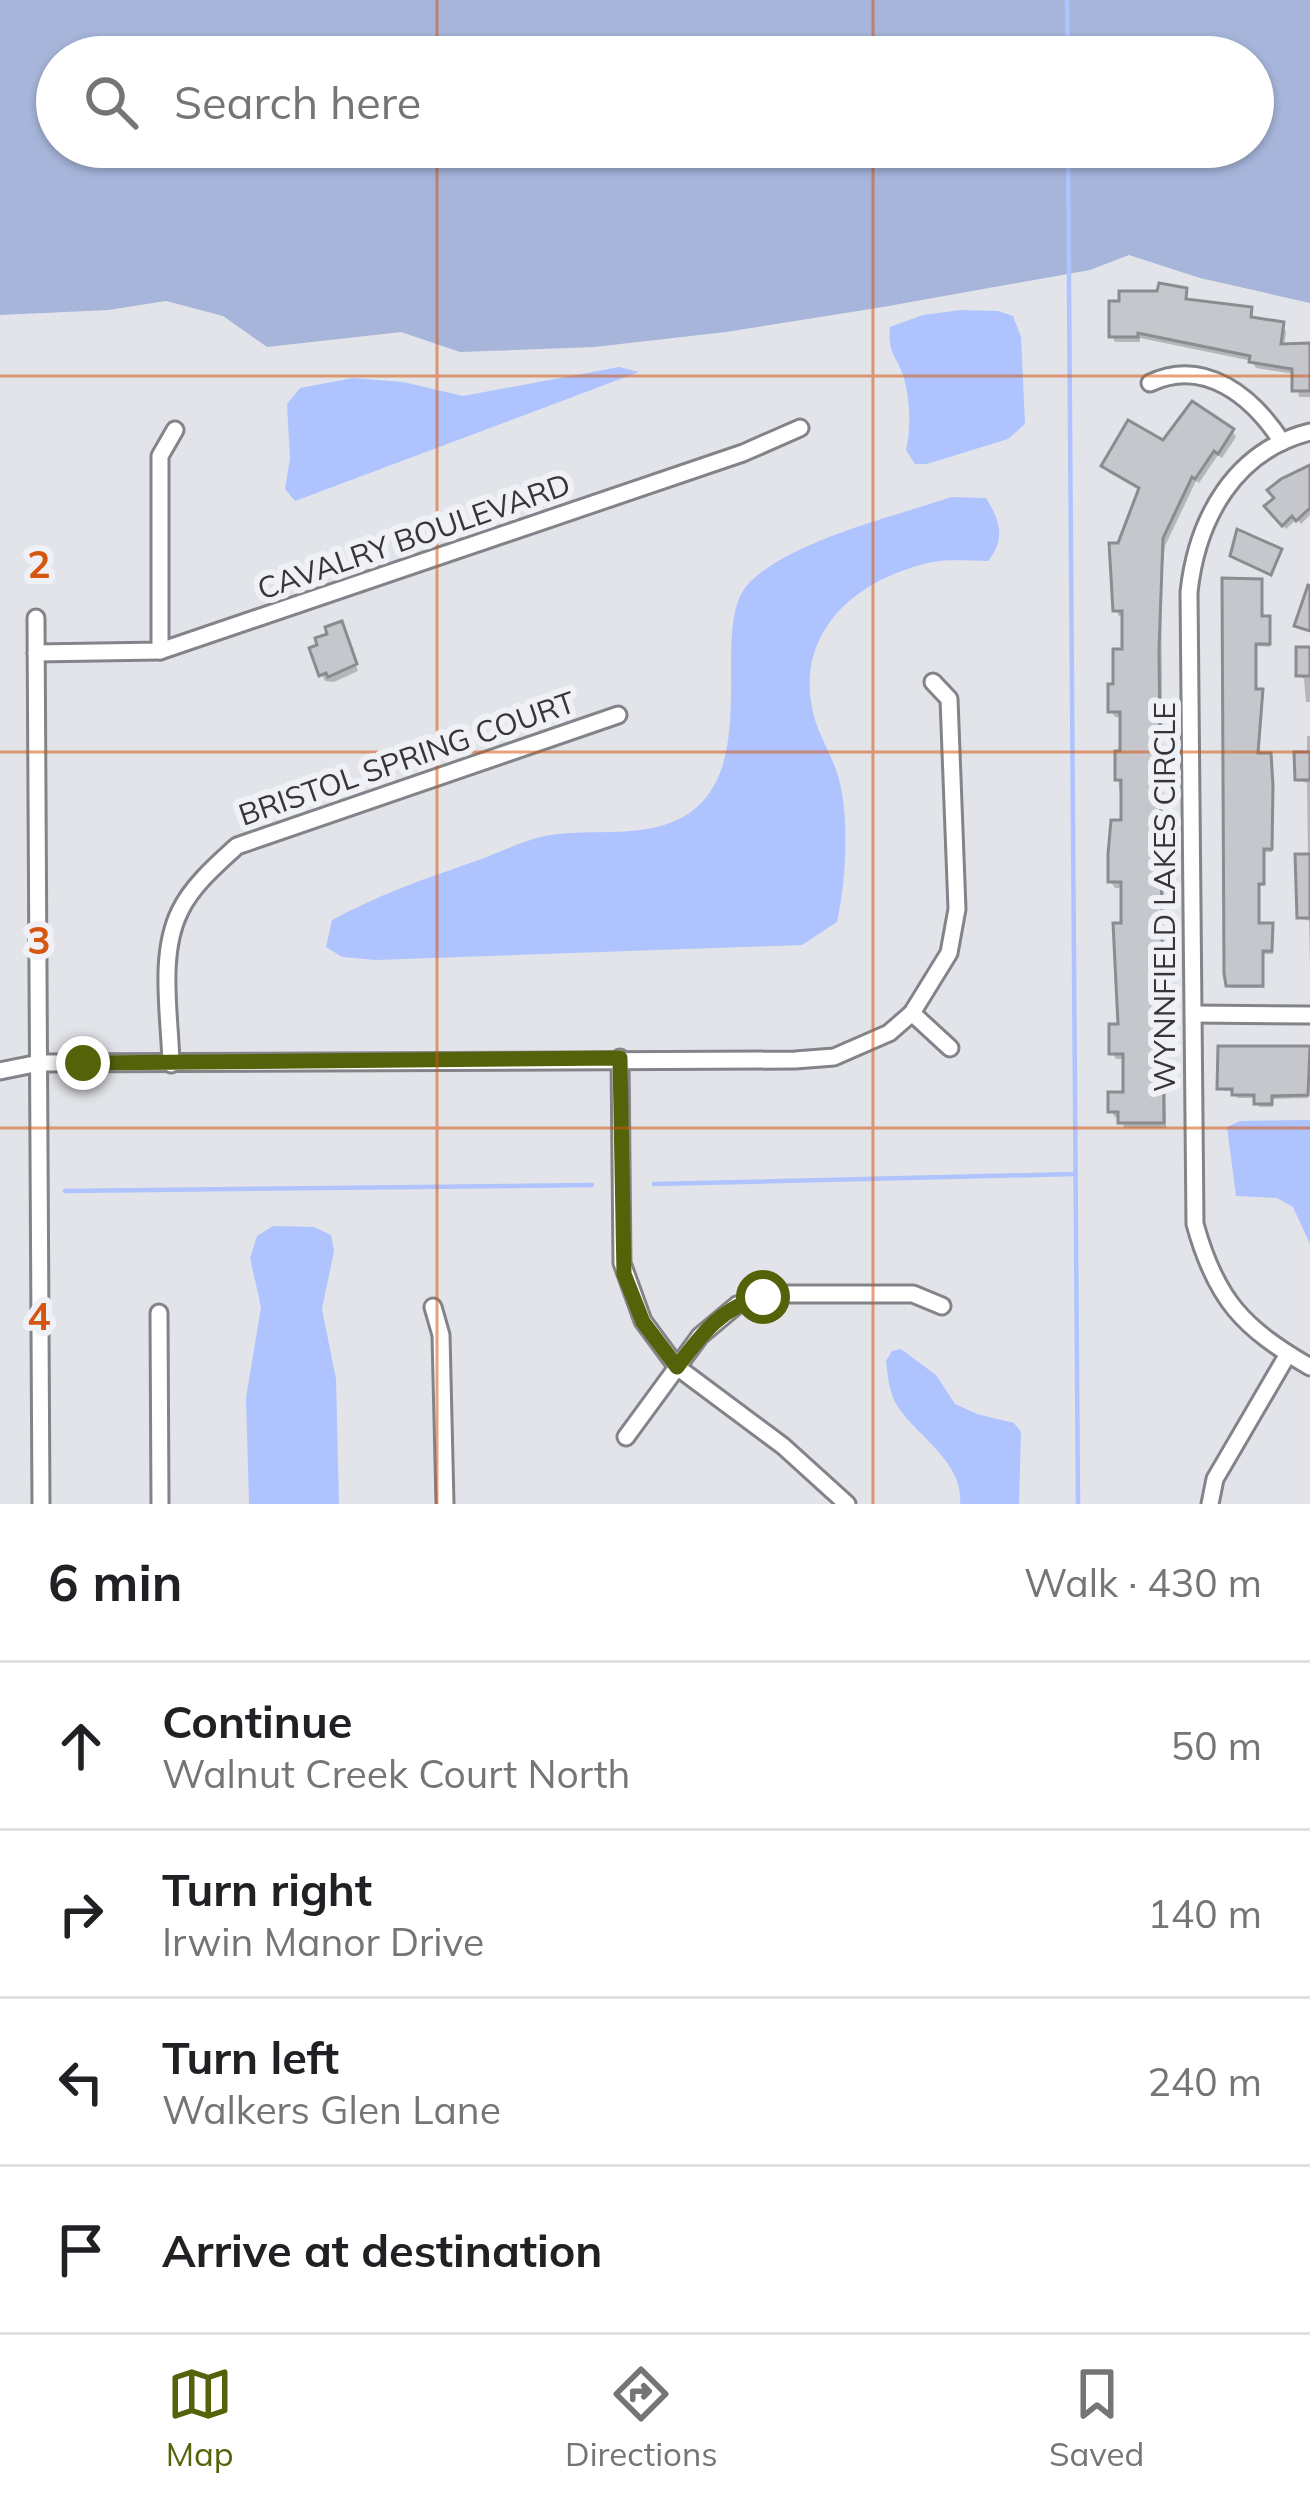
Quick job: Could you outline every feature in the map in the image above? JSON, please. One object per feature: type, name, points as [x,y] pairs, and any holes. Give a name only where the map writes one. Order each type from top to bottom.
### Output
[{"type":"street","points":[[1150,383],[1166,375],[1184,374],[1222,382],[1249,399],[1282,442]]},
{"type":"street","name":"CAVALRY BOULEVARD","points":[[36,653],[160,651],[743,453],[800,428]]},
{"type":"street","points":[[160,651],[160,455],[175,430]]},
{"type":"street","name":"WYNNFIELD LAKES CIRCLE","points":[[1310,433],[1282,442],[1248,464],[1225,490],[1206,520],[1192,568],[1193,1195],[1199,1241],[1213,1280],[1233,1311],[1252,1330],[1310,1367]]},
{"type":"street","points":[[36,618],[41,1504]]},
{"type":"street","points":[[0,1071],[39,1063],[834,1057],[889,1033],[912,1013],[949,953],[956,909],[949,699],[933,682]]},
{"type":"street","name":"BRISTOL SPRING COURT","points":[[171,1064],[168,953],[180,911],[211,869],[236,847],[618,715]]},
{"type":"street","points":[[912,1013],[950,1048]]},
{"type":"street","points":[[1194,1014],[1310,1016]]},
{"type":"street","points":[[620,1058],[624,1274],[643,1322],[677,1367],[783,1446],[848,1504]]},
{"type":"street","points":[[626,1436],[713,1322],[749,1300],[778,1294],[913,1294],[942,1306]]},
{"type":"street","points":[[433,1307],[441,1335],[445,1504]]},
{"type":"street","points":[[159,1313],[160,1504]]},
{"type":"street","points":[[1210,1504],[1215,1478],[1288,1354]]},
{"type":"shaded area","points":[[0,0],[1310,0],[1310,303],[1200,278],[1129,255],[1090,270],[883,307],[594,347],[460,352],[401,332],[267,347],[223,316],[166,301],[108,310],[0,315]]},
{"type":"shaded area","points":[[961,310],[1013,316],[1021,337],[1025,424],[1008,439],[915,464],[906,450],[908,399],[890,344],[890,327],[923,315]]},
{"type":"shaded area","points":[[619,367],[639,372],[295,501],[285,489],[290,459],[287,404],[300,388],[353,378],[403,382],[463,396]]},
{"type":"shaded area","points":[[951,497],[986,498],[991,506],[999,537],[988,561],[933,562],[882,580],[840,610],[814,653],[812,707],[838,776],[844,810],[844,869],[837,922],[802,945],[376,960],[342,957],[326,947],[332,920],[519,844],[545,836],[655,828],[688,814],[711,791],[724,762],[732,629],[738,602],[750,582],[817,542]]},
{"type":"shaded area","points":[[1310,1120],[1310,1244],[1293,1207],[1277,1198],[1236,1196],[1227,1127],[1240,1121]]},
{"type":"shaded area","points":[[273,1226],[314,1227],[331,1235],[334,1251],[322,1309],[336,1379],[339,1504],[249,1504],[246,1398],[261,1307],[250,1258],[257,1236]]},
{"type":"shaded area","points":[[901,1349],[936,1375],[955,1404],[1014,1423],[1021,1432],[1019,1504],[960,1504],[948,1463],[893,1396],[886,1361],[892,1351]]},
{"type":"building","points":[[1159,283],[1187,288],[1186,299],[1252,307],[1251,317],[1284,322],[1281,344],[1310,343],[1310,391],[1292,391],[1292,369],[1249,362],[1250,356],[1138,333],[1138,337],[1109,337],[1109,301],[1119,301],[1119,291],[1157,291]]},
{"type":"building","points":[[1192,401],[1234,429],[1218,454],[1214,451],[1192,477],[1163,538],[1159,649],[1164,1123],[1118,1123],[1118,1112],[1108,1112],[1108,1092],[1123,1092],[1123,1054],[1109,1054],[1109,1024],[1118,1024],[1113,923],[1121,923],[1121,882],[1108,882],[1108,854],[1111,820],[1121,820],[1121,780],[1115,780],[1120,712],[1108,712],[1108,684],[1113,684],[1113,649],[1122,649],[1122,611],[1113,611],[1109,543],[1118,543],[1139,488],[1101,466],[1128,420],[1163,440]]},
{"type":"building","points":[[1310,465],[1310,508],[1282,526],[1264,506],[1274,498],[1267,490]]},
{"type":"building","points":[[1237,529],[1282,549],[1271,575],[1230,556]]},
{"type":"building","points":[[1222,578],[1262,579],[1262,616],[1270,616],[1270,644],[1256,644],[1256,689],[1263,689],[1258,753],[1271,753],[1273,786],[1272,849],[1264,849],[1264,884],[1259,884],[1259,923],[1273,923],[1272,951],[1263,951],[1263,986],[1226,986],[1224,973]]},
{"type":"building","points":[[1310,586],[1310,631],[1294,626]]},
{"type":"building","points":[[342,621],[357,664],[328,677],[326,673],[319,676],[309,648],[317,645],[315,638],[327,634],[325,627]]},
{"type":"building","points":[[1296,647],[1310,647],[1310,676],[1296,676]]},
{"type":"building","points":[[1294,752],[1310,752],[1310,780],[1295,780]]},
{"type":"building","points":[[1295,854],[1310,854],[1310,918],[1297,918]]},
{"type":"building","points":[[1218,1046],[1310,1046],[1308,1095],[1272,1096],[1272,1104],[1254,1104],[1254,1095],[1217,1089]]},
{"type":"waterway","points":[[1067,0],[1068,36]]},
{"type":"waterway","points":[[1068,168],[1078,1504]]},
{"type":"waterway","points":[[654,1184],[1074,1174]]},
{"type":"waterway","points":[[65,1191],[592,1185]]},
{"type":"route","points":[[83,1063],[620,1058],[622,1263],[643,1322],[677,1367],[713,1322],[737,1305],[763,1297]]}]
